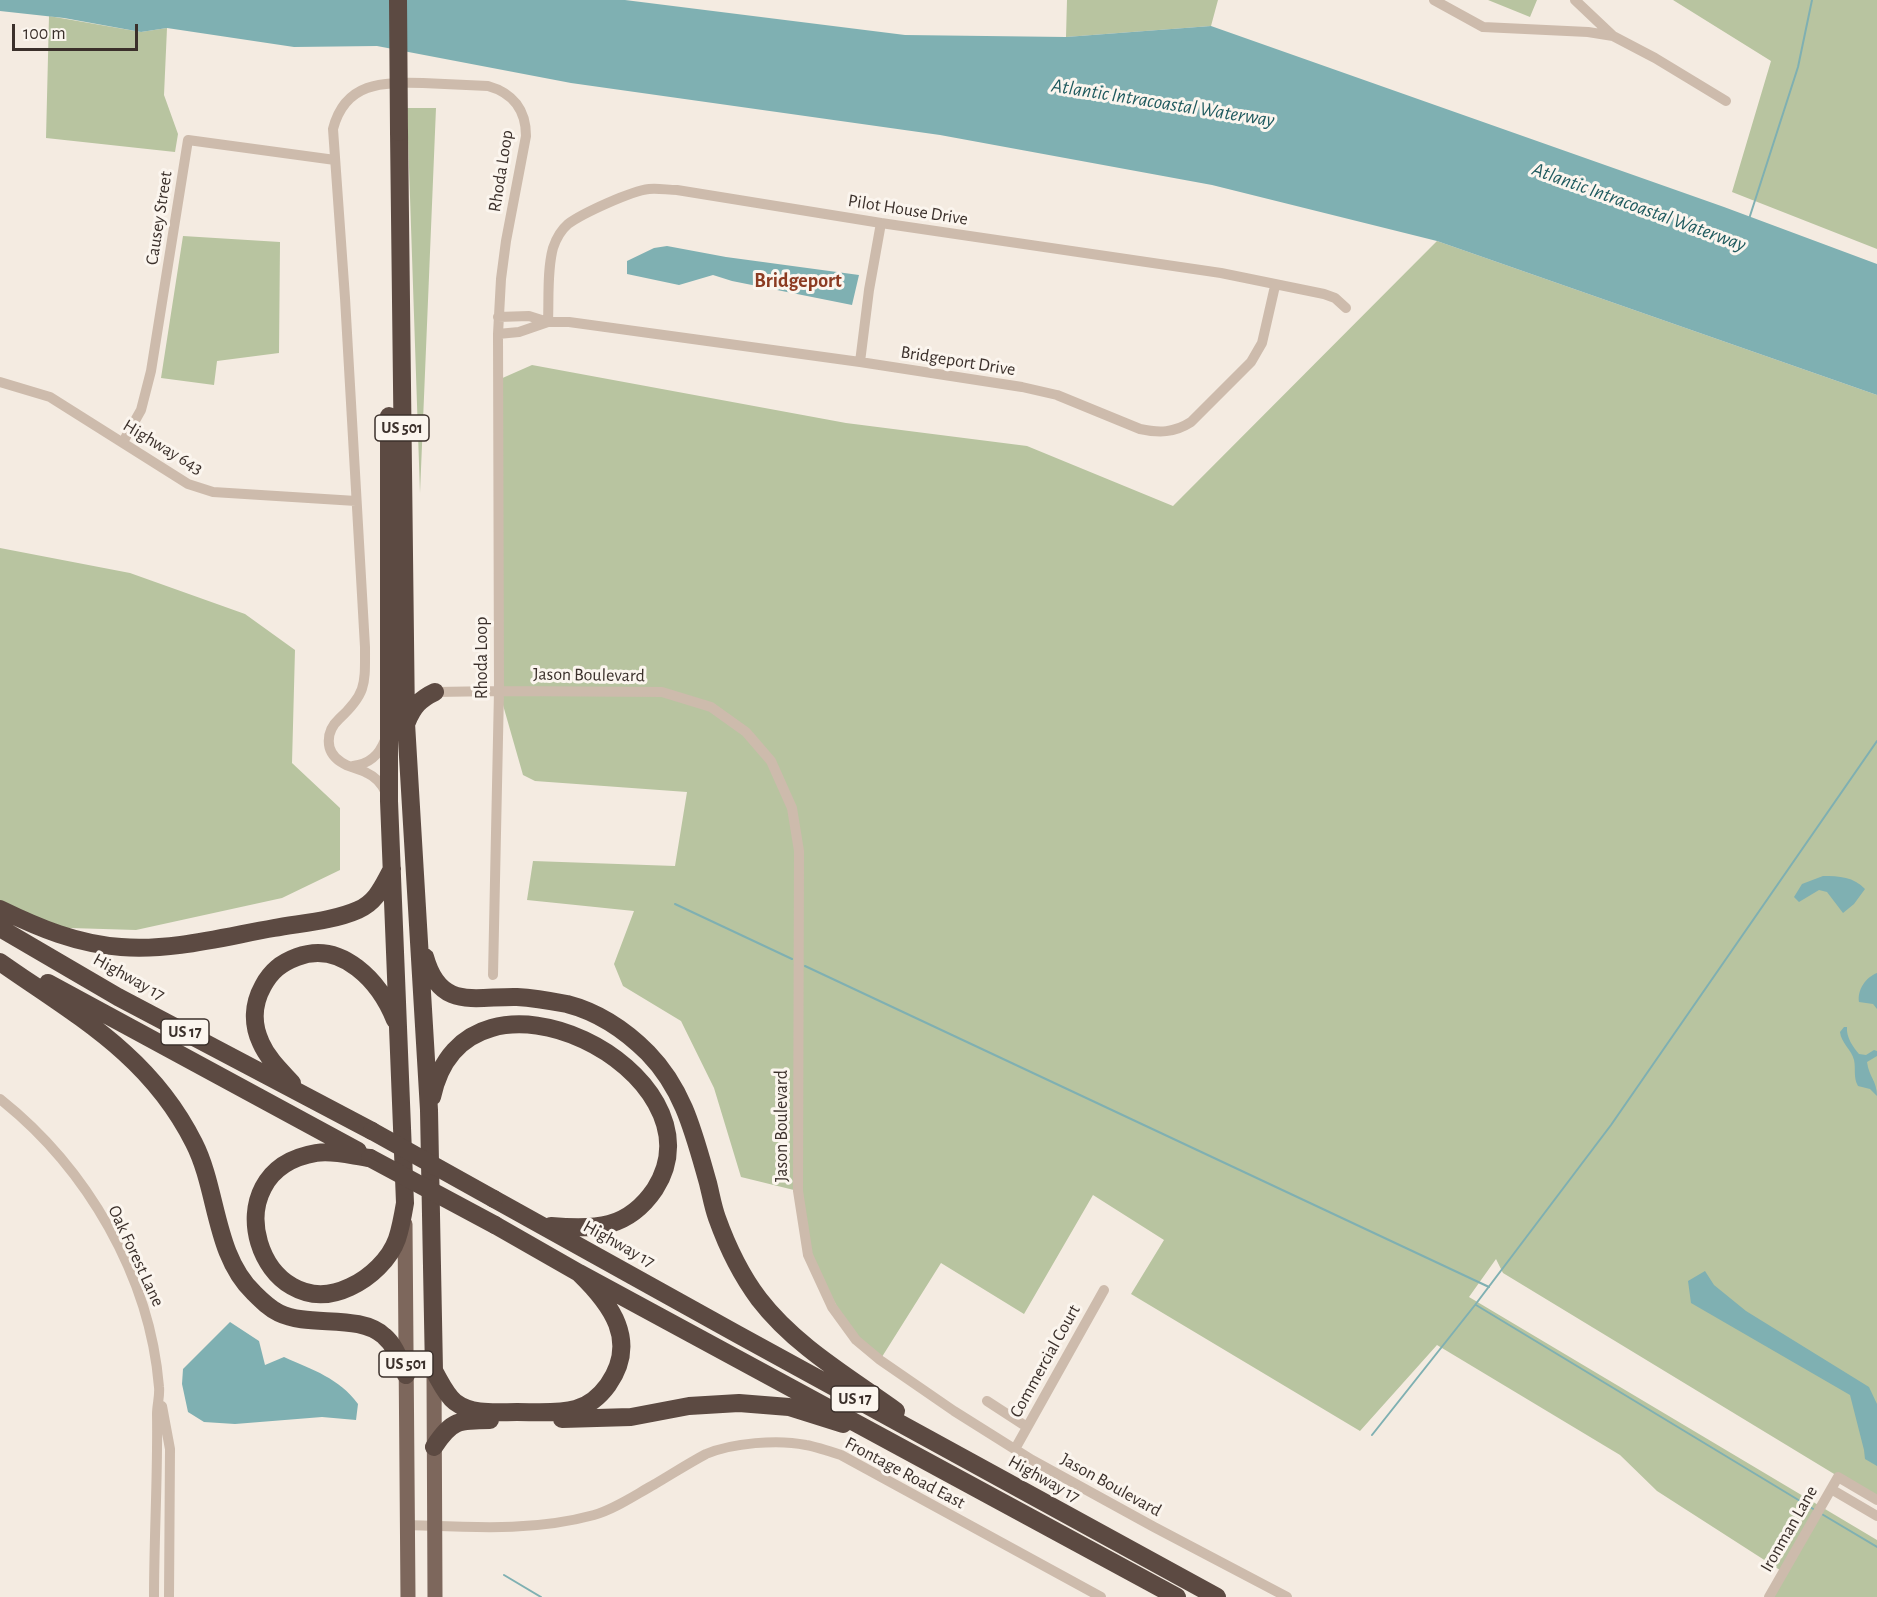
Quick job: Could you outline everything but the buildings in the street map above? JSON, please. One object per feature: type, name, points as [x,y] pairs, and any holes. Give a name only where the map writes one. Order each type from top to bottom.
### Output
[{"type":"highway","name":"US 501","points":[[387,0],[393,131],[406,723],[429,1110],[434,1371]]},
{"type":"highway","name":"US 501","points":[[398,0],[393,131],[389,801],[405,1203]]},
{"type":"highway","points":[[405,664],[416,680],[435,692]]},
{"type":"highway","points":[[406,723],[413,707],[423,698],[435,692]]},
{"type":"highway","points":[[0,909],[37,927],[78,941],[121,947],[168,947],[359,910],[377,897],[393,867]]},
{"type":"highway","name":"Highway 17","points":[[0,928],[118,997],[299,1091],[1217,1597]]},
{"type":"highway","points":[[0,937],[37,949]]},
{"type":"highway","points":[[420,938],[429,971],[442,988],[461,997],[494,999],[516,997],[570,1005],[606,1020],[644,1049],[663,1068],[681,1098],[688,1114],[716,1216],[738,1266],[759,1299],[810,1349],[945,1449]]},
{"type":"highway","points":[[299,1091],[268,1056],[260,1042],[255,1024],[254,1010],[259,993],[270,974],[284,961],[302,955],[321,953],[339,957],[356,966],[371,979],[381,992],[390,1007],[399,1033]]},
{"type":"highway","name":"US 17","points":[[0,957],[1177,1597]]},
{"type":"highway","points":[[0,962],[129,1054],[169,1100],[195,1144],[231,1260],[238,1275],[251,1290],[265,1304],[281,1314],[309,1320],[364,1325],[376,1329],[386,1337],[396,1351],[406,1376]]},
{"type":"highway","points":[[429,1110],[435,1083],[444,1063],[462,1044],[478,1034],[498,1027],[521,1023],[545,1025],[571,1033],[609,1053],[626,1067],[650,1095],[663,1122],[668,1146],[662,1178],[634,1214],[613,1224],[579,1229],[545,1226]]},
{"type":"highway","points":[[370,1158],[325,1152],[303,1155],[289,1162],[267,1181],[256,1204],[255,1233],[261,1249],[277,1275],[291,1285],[308,1292],[340,1292],[358,1284],[380,1267],[397,1240],[405,1203]]},
{"type":"highway","points":[[434,1371],[450,1397],[462,1406],[477,1412],[574,1410],[589,1404],[601,1395],[612,1380],[618,1366],[622,1341],[610,1308],[600,1293],[579,1273]]},
{"type":"highway","points":[[434,1447],[445,1431],[455,1424],[468,1420],[632,1417],[689,1406],[739,1403],[789,1407],[884,1437]]},
{"type":"main road","name":"US 501","points":[[405,1203],[409,1595]]},
{"type":"main road","name":"US 501","points":[[434,1371],[435,1597]]},
{"type":"street","points":[[1434,0],[1483,27],[1588,32],[1613,36]]},
{"type":"street","points":[[1575,0],[1613,36],[1655,58],[1726,101]]},
{"type":"street","name":"Rhoda Loop","points":[[350,766],[334,756],[329,746],[328,736],[332,726],[358,700],[364,688],[365,647],[333,129],[337,113],[357,92],[372,85],[392,82],[488,86],[499,89],[516,102],[525,122],[526,136],[506,241],[498,317],[499,691],[493,975]]},
{"type":"street","name":"Causey Street","points":[[123,442],[141,410],[152,371],[188,140],[335,160]]},
{"type":"street","name":"Pilot House Drive","points":[[548,322],[551,259],[560,234],[568,224],[584,215],[631,193],[649,189],[677,190],[881,223],[1221,273],[1275,286],[1324,294],[1335,298],[1346,308]]},
{"type":"street","points":[[860,362],[868,290],[881,223]]},
{"type":"street","name":"Bridgeport Drive","points":[[498,317],[529,316],[548,322],[569,322],[1022,387],[1057,395],[1140,429],[1168,432],[1180,429],[1191,422],[1251,362],[1262,343],[1275,286]]},
{"type":"street","name":"Bridgeport Drive","points":[[498,334],[519,332],[548,322]]},
{"type":"street","name":"Highway 643","points":[[0,382],[50,397],[188,484],[213,492],[356,501]]},
{"type":"street","name":"Jason Boulevard","points":[[435,692],[662,692],[711,707],[746,732],[771,761],[792,808],[799,851],[798,1191],[807,1255],[832,1307],[856,1340],[880,1360],[954,1411],[1015,1449],[1154,1527],[1287,1597]]},
{"type":"street","points":[[350,766],[363,765],[378,754],[389,731]]},
{"type":"street","points":[[350,766],[367,772],[379,781],[386,790],[389,801]]},
{"type":"street","name":"Oak Forest Lane","points":[[0,1099],[53,1149],[99,1211],[136,1287],[148,1321],[170,1449],[169,1597]]},
{"type":"street","name":"Commercial Court","points":[[1015,1449],[1104,1290]]},
{"type":"street","name":"Oak Forest Lane","points":[[154,1597],[159,1390]]},
{"type":"street","points":[[987,1401],[1027,1427]]},
{"type":"street","name":"Frontage Road East","points":[[407,1525],[491,1528],[565,1522],[597,1514],[621,1504],[706,1454],[723,1448],[763,1443],[805,1444],[841,1455],[1101,1597]]},
{"type":"street","name":"Ironman Lane","points":[[1769,1597],[1838,1477],[1877,1500]]},
{"type":"street","points":[[1831,1489],[1877,1516]]},
{"type":"green space","points":[[1067,0],[1218,0],[1211,26],[1066,37]]},
{"type":"green space","points":[[1488,0],[1537,0],[1530,17]]},
{"type":"green space","points":[[1673,0],[1877,0],[1877,249],[1732,192],[1771,61]]},
{"type":"green space","points":[[49,16],[141,32],[167,28],[164,95],[178,134],[175,152],[46,138]]},
{"type":"green space","points":[[407,108],[436,108],[420,493]]},
{"type":"green space","points":[[183,236],[280,242],[279,353],[217,361],[214,385],[161,378]]},
{"type":"green space","points":[[1437,241],[1877,395],[1877,1500],[1503,1273],[1496,1259],[1469,1297],[1877,1540],[1877,1597],[1769,1597],[1783,1572],[1657,1491],[1620,1455],[1437,1345],[1360,1431],[1131,1294],[1164,1240],[1093,1195],[1024,1314],[941,1263],[880,1360],[856,1340],[808,1255],[798,1191],[741,1177],[714,1088],[681,1021],[623,986],[614,964],[634,911],[527,900],[533,861],[675,866],[687,792],[535,781],[523,775],[499,691],[498,380],[532,365],[846,423],[1027,446],[1173,506]]},
{"type":"green space","points":[[0,548],[130,573],[245,614],[295,650],[292,763],[340,808],[340,870],[282,898],[136,930],[37,927],[0,909]]},
{"type":"water","name":"Atlantic Intracoastal Waterway","points":[[0,0],[625,0],[905,35],[1066,37],[1211,26],[1724,207],[1877,264],[1877,395],[1437,241],[1212,185],[940,135],[571,83],[377,46],[294,47],[167,28],[141,32],[64,18],[0,11]]},
{"type":"water","points":[[667,246],[726,257],[859,275],[852,305],[732,281],[713,275],[679,285],[627,274],[627,261],[654,248]]},
{"type":"water","points":[[1823,876],[1851,880],[1865,889],[1854,904],[1843,913],[1827,892],[1819,890],[1799,902],[1794,897],[1802,884]]},
{"type":"water","points":[[1877,973],[1877,1009],[1873,1004],[1859,1002],[1859,993],[1863,984]]},
{"type":"water","points":[[1847,1027],[1852,1045],[1859,1054],[1866,1055],[1874,1050],[1877,1051],[1877,1056],[1867,1062],[1876,1086],[1877,1096],[1870,1089],[1858,1086],[1853,1056],[1840,1032]]},
{"type":"water","points":[[1705,1271],[1714,1285],[1746,1311],[1869,1387],[1877,1404],[1877,1466],[1865,1459],[1850,1395],[1691,1303],[1688,1281]]},
{"type":"water","points":[[230,1322],[259,1341],[265,1365],[284,1357],[334,1381],[358,1404],[356,1420],[322,1417],[235,1424],[204,1422],[188,1412],[182,1384],[183,1369]]},
{"type":"waterway","points":[[1749,219],[1798,67],[1812,0]]},
{"type":"waterway","points":[[1372,1435],[1475,1305],[1611,1125],[1877,741]]},
{"type":"waterway","points":[[675,904],[792,959]]},
{"type":"waterway","points":[[805,966],[1489,1287]]},
{"type":"waterway","points":[[1476,1305],[1815,1510]]},
{"type":"waterway","points":[[1820,1513],[1877,1547]]},
{"type":"waterway","points":[[504,1575],[541,1597]]},
{"type":"district","name":"Bridgeport","points":[[798,281]]}]
